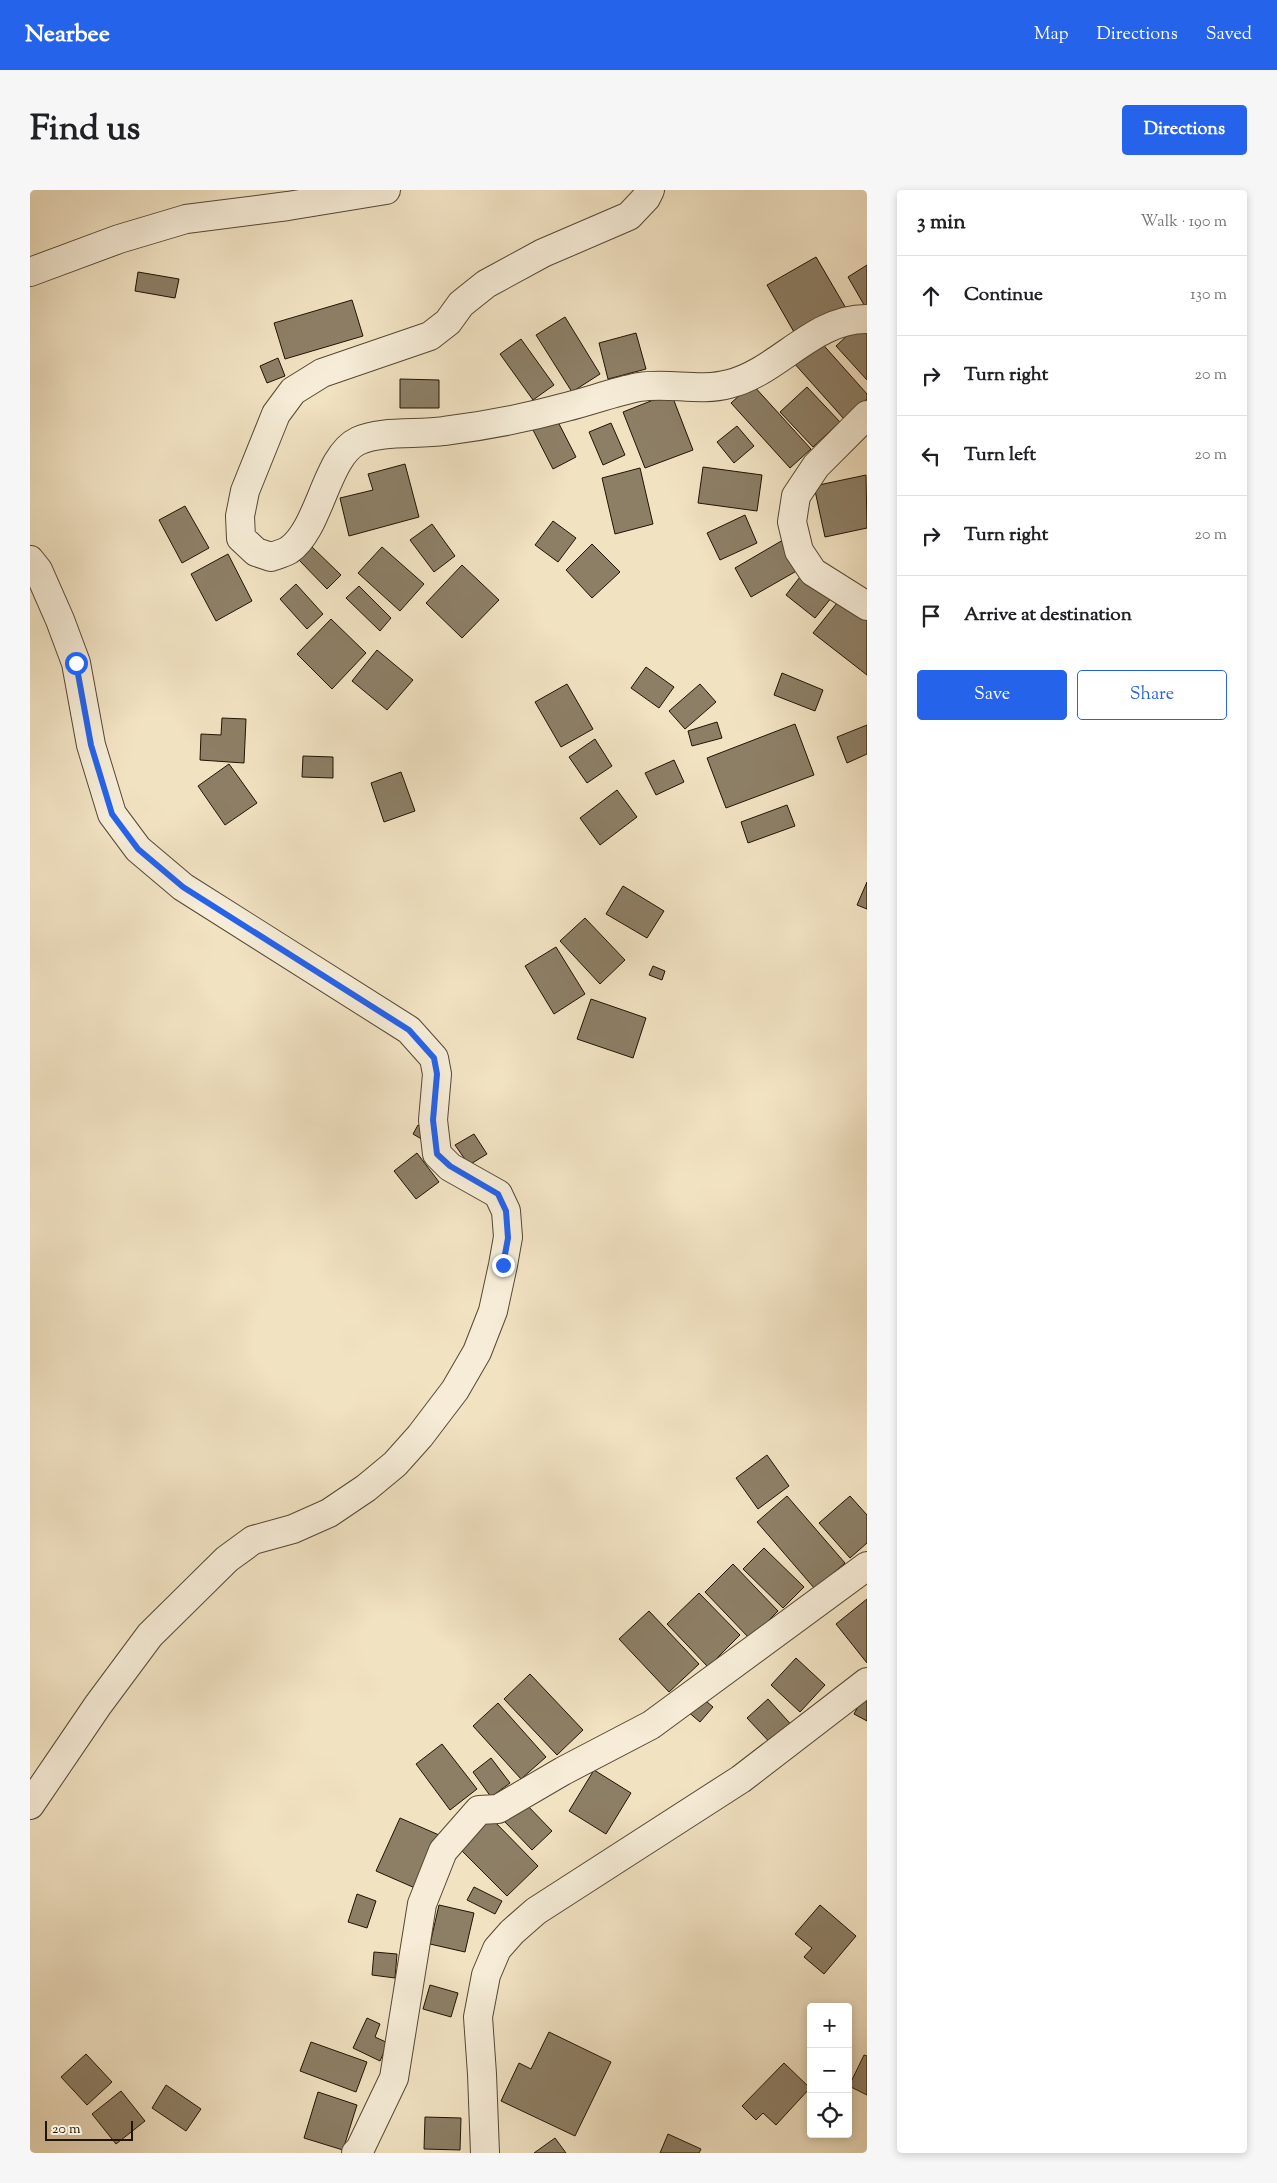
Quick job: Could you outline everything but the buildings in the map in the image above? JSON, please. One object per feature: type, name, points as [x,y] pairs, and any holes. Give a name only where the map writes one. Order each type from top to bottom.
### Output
[{"type":"street","points":[[30,272],[119,239],[186,219],[288,206],[386,190]]},
{"type":"street","points":[[650,190],[646,198],[629,216],[543,253],[486,284],[462,304],[448,322],[430,336],[322,373],[293,391],[276,414],[245,491],[240,516],[241,538],[256,552],[271,557],[289,550],[306,530],[344,450],[358,441],[376,434],[423,434],[475,427],[564,408],[639,388],[669,385],[696,388],[728,385],[759,373],[821,332],[840,324],[867,319]]},
{"type":"street","points":[[867,415],[811,474],[796,496],[792,522],[799,551],[813,572],[867,606]]},
{"type":"street","points":[[30,560],[38,570],[76,663],[91,745],[112,814],[138,849],[183,887],[409,1030],[434,1058],[437,1074],[433,1120],[437,1154],[450,1166],[498,1194],[506,1211],[508,1238],[493,1311],[477,1352],[455,1390],[420,1436],[395,1464],[366,1488],[328,1513],[293,1529],[253,1540],[220,1566],[150,1635],[98,1705],[30,1805]]},
{"type":"street","points":[[356,2153],[360,2149],[394,2078],[422,1904],[443,1851],[478,1810],[498,1809],[564,1771],[651,1725],[867,1566]]},
{"type":"street","points":[[485,2153],[478,2017],[486,1975],[497,1949],[512,1932],[536,1911],[741,1779],[867,1682]]},
{"type":"route","points":[[76,663],[91,745],[112,814],[138,849],[183,887],[409,1030],[434,1058],[437,1074],[433,1120],[437,1154],[450,1166],[498,1194],[506,1211],[508,1238],[503,1265]]}]
